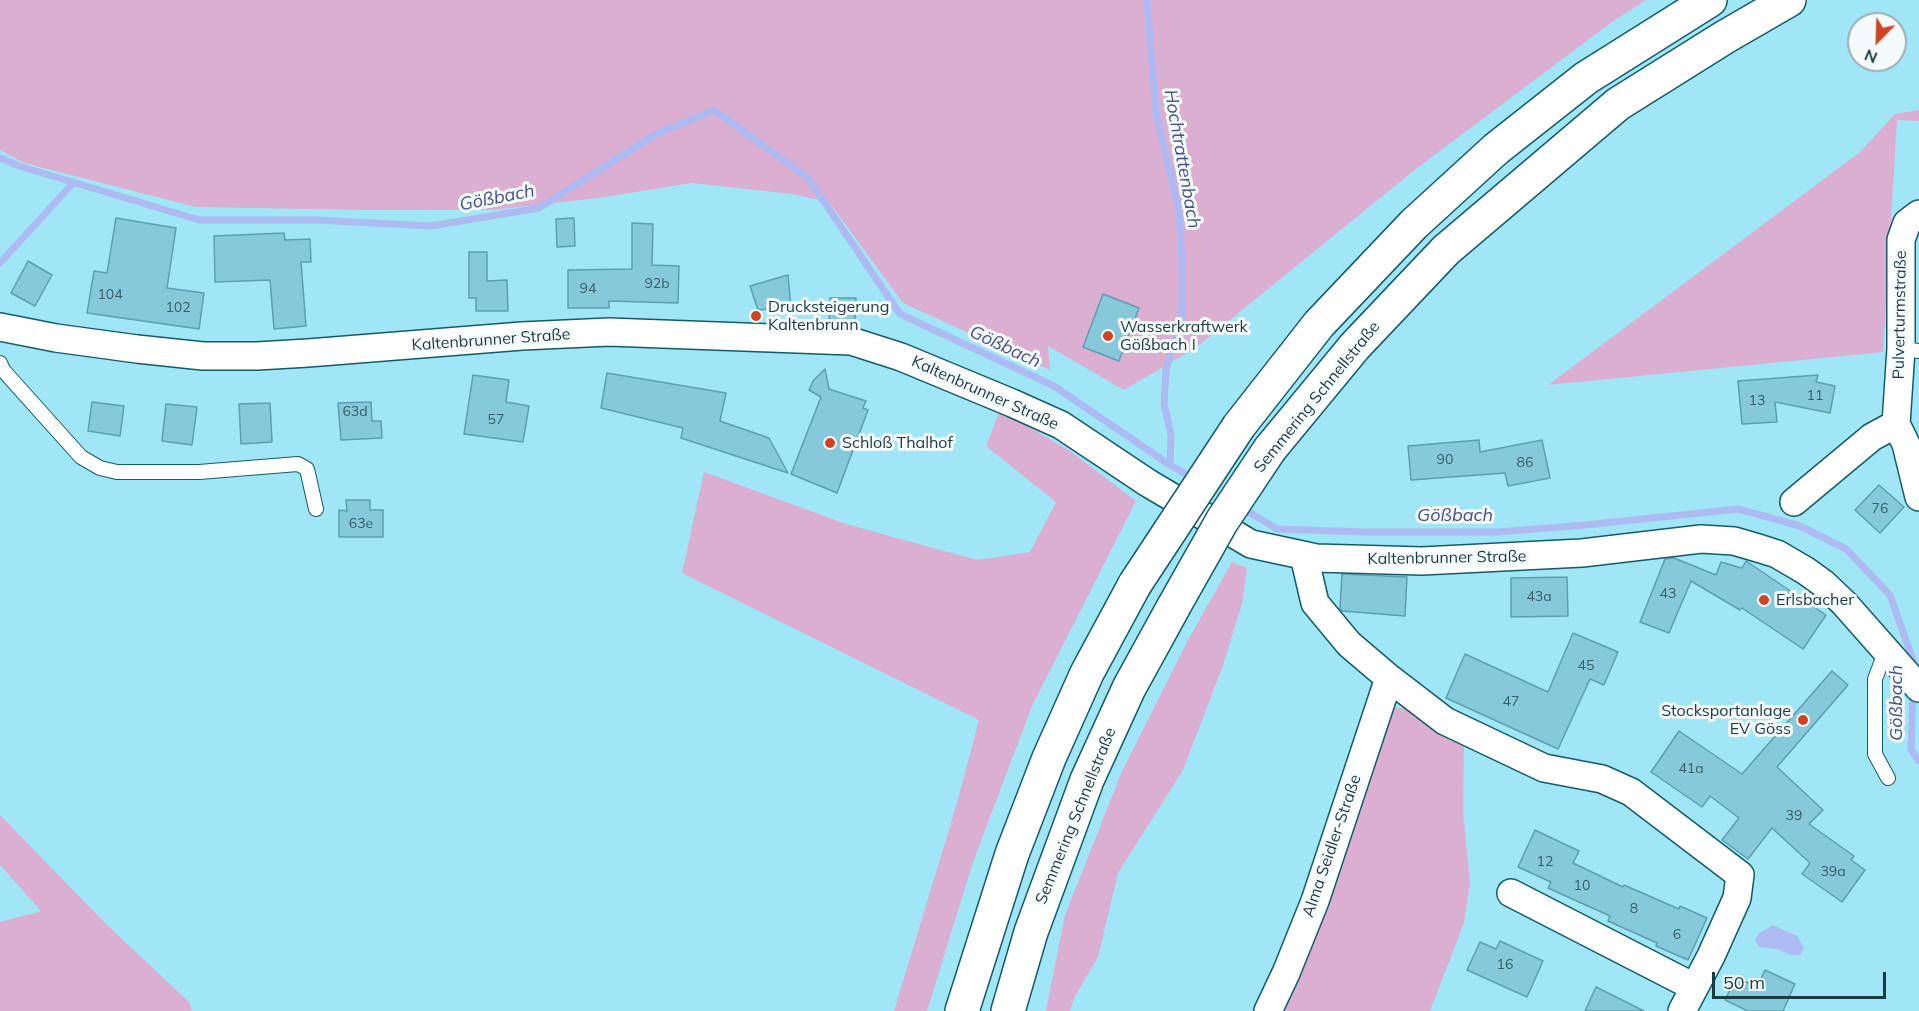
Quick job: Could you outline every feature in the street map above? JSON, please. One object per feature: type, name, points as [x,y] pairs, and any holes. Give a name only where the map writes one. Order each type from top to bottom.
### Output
[{"type":"highway","points":[[962,1011],[1008,864],[1049,758],[1087,673],[1135,584],[1239,426],[1319,324],[1414,224],[1496,149],[1586,78],[1710,0]]},
{"type":"highway","name":"Semmering Schnellstraße","points":[[1008,1011],[1031,932],[1087,780],[1129,688],[1222,521],[1270,449],[1355,346],[1446,249],[1617,104],[1789,0]]},
{"type":"street","name":"Pulverturmstraße","points":[[1919,214],[1907,223],[1901,240],[1910,350],[1896,424],[1906,444],[1919,497]]},
{"type":"street","name":"Kaltenbrunner Straße","points":[[0,327],[24,333],[114,346],[203,356],[308,353],[522,336],[609,332],[851,341],[901,357],[1061,425],[1148,483],[1251,544],[1304,556],[1366,560],[1472,560],[1582,553],[1701,539],[1779,545],[1844,603],[1919,688]]},
{"type":"street","points":[[1794,502],[1872,437],[1896,424]]},
{"type":"street","points":[[1304,556],[1315,603],[1349,644],[1445,721],[1544,768],[1602,778],[1631,792],[1740,875],[1737,898],[1711,956],[1682,1011]]},
{"type":"street","name":"Alma Seidler-Straße","points":[[1268,1011],[1315,901],[1389,678]]},
{"type":"street","points":[[1511,893],[1694,987]]},
{"type":"lane","points":[[0,363],[3,370],[81,457],[100,468],[117,472],[199,472],[298,464],[307,470],[316,509]]},
{"type":"lane","points":[[1888,778],[1875,754],[1875,679],[1892,656]]},
{"type":"shaded area","points":[[0,0],[1646,0],[1612,22],[1417,168],[1194,349],[1124,390],[1048,346],[1050,370],[903,303],[829,202],[792,194],[692,183],[598,198],[492,210],[196,207],[24,163],[0,150]]},
{"type":"shaded area","points":[[1919,110],[1919,121],[1897,120],[1883,352],[1548,385],[1860,152],[1895,114]]},
{"type":"shaded area","points":[[1000,410],[1070,451],[1136,501],[1032,706],[973,862],[927,1011],[894,1011],[957,803],[979,720],[682,573],[704,472],[846,524],[977,560],[1030,552],[1056,502],[986,446]]},
{"type":"shaded area","points":[[1232,562],[1247,568],[1242,604],[1222,668],[1183,770],[1118,873],[1098,957],[1074,998],[1070,1011],[1046,1011],[1065,915],[1122,771],[1188,640]]},
{"type":"shaded area","points":[[1389,707],[1411,709],[1424,719],[1426,725],[1464,744],[1463,812],[1470,883],[1464,923],[1430,1011],[1280,1011],[1310,945],[1347,848],[1374,750]]},
{"type":"shaded area","points":[[0,815],[106,924],[189,1002],[192,1011],[0,1011],[0,922],[41,911],[0,865]]},
{"type":"water","points":[[1773,925],[1797,936],[1804,948],[1800,955],[1759,947],[1755,940],[1759,933]]},
{"type":"building","points":[[116,218],[176,228],[167,288],[204,293],[199,329],[87,313],[94,271],[107,273]]},
{"type":"building","points":[[574,218],[575,246],[557,247],[556,219]]},
{"type":"building","points":[[632,223],[653,224],[652,265],[679,266],[678,303],[609,301],[609,308],[568,308],[568,270],[632,269]]},
{"type":"building","points":[[284,233],[285,240],[310,239],[311,262],[301,262],[306,326],[274,329],[270,280],[215,282],[214,236]]},
{"type":"building","points":[[469,252],[487,252],[487,281],[507,280],[508,311],[476,311],[476,298],[469,298]]},
{"type":"building","points":[[28,261],[52,275],[35,306],[11,293]]},
{"type":"building","points":[[788,275],[791,307],[758,310],[750,286]]},
{"type":"building","name":"Wasserkraftwerk Gößbach I","points":[[1103,294],[1139,308],[1119,361],[1083,347]]},
{"type":"building","points":[[830,298],[856,298],[855,326],[829,324]]},
{"type":"building","name":"Schloß Thalhof","points":[[825,369],[829,389],[866,401],[863,408],[868,410],[837,493],[791,474],[821,397],[809,390],[813,381]]},
{"type":"building","points":[[607,373],[726,393],[720,421],[769,438],[788,473],[681,438],[683,428],[601,408]]},
{"type":"building","points":[[473,375],[509,380],[506,402],[529,406],[523,442],[464,434]]},
{"type":"building","points":[[1818,375],[1816,382],[1835,386],[1830,413],[1775,402],[1777,422],[1742,424],[1738,381]]},
{"type":"building","points":[[92,402],[124,406],[120,436],[88,431]]},
{"type":"building","points":[[371,402],[372,421],[381,421],[382,438],[341,440],[338,403]]},
{"type":"building","points":[[270,403],[272,442],[241,444],[239,404]]},
{"type":"building","points":[[166,404],[197,407],[192,445],[162,441]]},
{"type":"building","points":[[1479,440],[1480,452],[1542,440],[1550,478],[1508,486],[1505,473],[1411,480],[1408,446]]},
{"type":"building","points":[[1879,485],[1904,507],[1880,533],[1855,510]]},
{"type":"building","points":[[346,500],[370,500],[370,510],[383,510],[383,537],[339,537],[339,510],[347,511]]},
{"type":"building","name":"Erlsbacher","points":[[1674,558],[1716,575],[1721,562],[1742,568],[1746,561],[1826,615],[1803,649],[1742,608],[1740,610],[1691,581],[1669,633],[1640,622],[1665,559]]},
{"type":"building","points":[[1342,574],[1407,577],[1405,616],[1342,611],[1340,608]]},
{"type":"building","points":[[1567,577],[1568,616],[1511,617],[1511,578]]},
{"type":"building","points":[[1573,633],[1618,652],[1604,685],[1590,679],[1558,749],[1446,698],[1465,654],[1548,692]]},
{"type":"building","points":[[1832,671],[1848,685],[1777,767],[1823,810],[1809,824],[1854,856],[1851,860],[1865,870],[1842,902],[1802,874],[1810,863],[1772,828],[1748,859],[1722,840],[1739,818],[1710,796],[1702,807],[1651,772],[1679,731],[1742,774]]},
{"type":"building","points":[[1535,830],[1579,851],[1573,863],[1623,887],[1624,885],[1679,909],[1680,906],[1707,918],[1688,960],[1608,921],[1610,916],[1548,888],[1551,882],[1518,867]]},
{"type":"building","points":[[1500,941],[1543,961],[1527,997],[1467,970],[1480,942],[1496,949]]},
{"type":"building","points":[[1765,970],[1795,984],[1783,1011],[1748,1011],[1725,1000],[1736,977],[1757,987]]},
{"type":"building","points":[[1596,987],[1644,1011],[1585,1011]]},
{"type":"waterway","name":"Hochtrattenbach","points":[[1147,0],[1156,114],[1179,211],[1182,262],[1182,320],[1166,370],[1164,404],[1171,435],[1170,465]]},
{"type":"waterway","name":"Gößbach","points":[[0,158],[19,166],[199,220],[317,220],[431,226],[539,208],[656,134],[714,110],[808,178],[900,314],[1054,386],[1170,465],[1193,478]]},
{"type":"waterway","points":[[0,263],[73,183]]},
{"type":"waterway","name":"Gößbach","points":[[1241,507],[1277,529],[1366,532],[1498,532],[1738,509],[1800,526],[1846,549],[1890,595],[1914,663],[1913,667]]},
{"type":"waterway","name":"Gößbach","points":[[1913,690],[1911,750],[1919,761]]},
{"type":"place","name":"Drucksteigerung Kaltenbrunn","points":[[756,316]]},
{"type":"place","name":"Wasserkraftwerk Gößbach I","points":[[1108,336]]},
{"type":"place","name":"Schloß Thalhof","points":[[830,443]]},
{"type":"place","name":"Erlsbacher","points":[[1764,600]]},
{"type":"place","name":"Stocksportanlage EV Göss","points":[[1803,720]]}]
